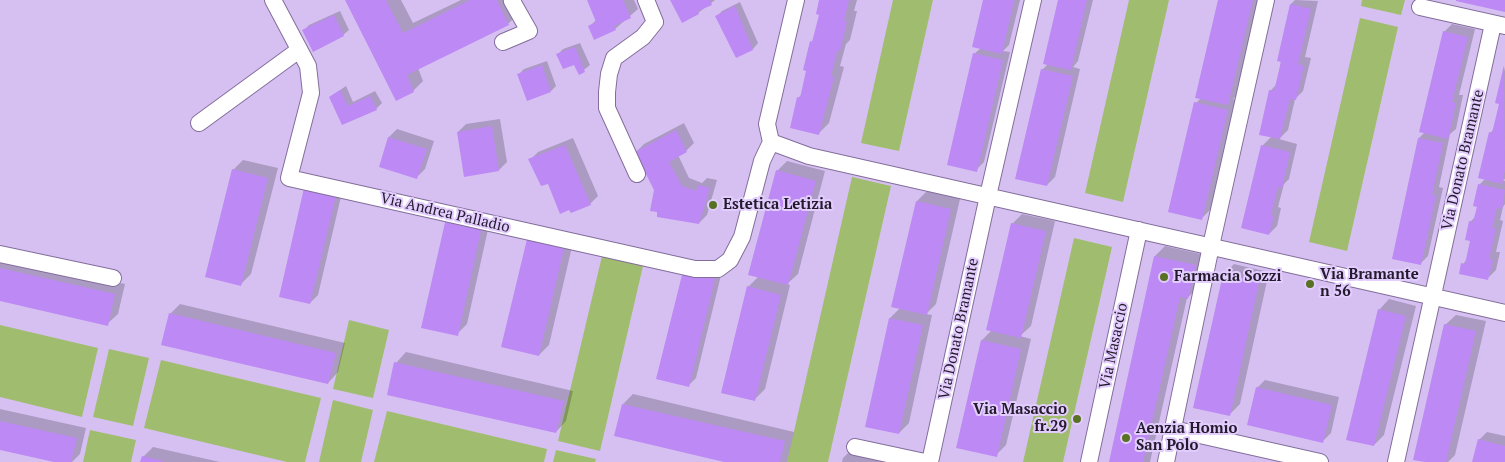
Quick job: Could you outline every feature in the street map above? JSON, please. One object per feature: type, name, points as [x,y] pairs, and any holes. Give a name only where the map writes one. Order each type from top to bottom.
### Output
[{"type":"street","name":"Via Andrea Palladio","points":[[273,0],[308,66],[312,93],[289,178],[695,269],[718,269],[730,260],[742,237],[762,161],[771,142]]},
{"type":"street","points":[[503,42],[529,31],[513,0]]},
{"type":"street","points":[[637,174],[607,108],[607,92],[609,74],[614,58],[643,37],[655,22],[646,0]]},
{"type":"street","points":[[796,0],[767,124],[771,142],[809,156],[1505,313]]},
{"type":"street","name":"Via Donato Bramante","points":[[930,462],[1033,0]]},
{"type":"street","points":[[1166,462],[1211,246],[1266,0]]},
{"type":"street","name":"Via Donato Bramante","points":[[1396,462],[1432,297],[1499,25],[1420,7]]},
{"type":"street","points":[[199,123],[299,50]]},
{"type":"street","name":"Via Masaccio","points":[[1088,462],[1138,230]]},
{"type":"street","points":[[0,254],[113,278]]},
{"type":"street","points":[[1174,429],[1320,462]]},
{"type":"street","points":[[855,447],[925,462]]},
{"type":"green space","points":[[893,0],[933,0],[899,151],[861,143]]},
{"type":"green space","points":[[1129,0],[1169,0],[1123,202],[1085,193]]},
{"type":"green space","points":[[1362,0],[1405,0],[1401,15],[1361,6]]},
{"type":"green space","points":[[1360,18],[1398,27],[1347,251],[1309,242]]},
{"type":"green space","points":[[852,177],[891,186],[828,462],[787,462]]},
{"type":"green space","points":[[1074,238],[1112,247],[1063,462],[1023,462]]},
{"type":"green space","points":[[602,256],[643,266],[600,451],[558,441]]},
{"type":"green space","points":[[349,320],[389,330],[373,398],[333,389]]},
{"type":"green space","points":[[0,325],[98,348],[82,417],[0,397]]},
{"type":"green space","points":[[109,349],[149,358],[133,426],[93,417]]},
{"type":"green space","points":[[161,360],[321,398],[305,462],[287,462],[144,428]]},
{"type":"green space","points":[[333,400],[373,410],[361,462],[319,462]]},
{"type":"green space","points":[[387,411],[547,449],[544,462],[374,462]]},
{"type":"green space","points":[[90,430],[136,440],[131,462],[83,462]]},
{"type":"green space","points":[[556,450],[596,459],[595,462],[553,462]]},
{"type":"building","points":[[345,0],[386,0],[403,33],[470,0],[497,0],[509,25],[407,75],[414,92],[396,101]]},
{"type":"building","points":[[587,0],[623,0],[631,18],[614,26],[616,30],[594,40],[588,26],[596,22]]},
{"type":"building","points":[[670,0],[710,0],[712,5],[698,11],[699,14],[682,23]]},
{"type":"building","points":[[819,0],[849,0],[844,21],[847,21],[840,51],[837,51],[831,76],[834,77],[819,135],[790,128],[797,97],[800,98],[806,71],[803,70],[810,41],[812,42],[819,15],[816,14]]},
{"type":"building","points":[[983,0],[1014,0],[1002,54],[972,47]]},
{"type":"building","points":[[1058,0],[1087,0],[1071,70],[1043,64]]},
{"type":"building","points":[[1218,0],[1253,0],[1228,105],[1195,98]]},
{"type":"building","points":[[1505,0],[1505,12],[1456,1]]},
{"type":"building","points":[[1290,4],[1311,9],[1298,64],[1304,66],[1296,100],[1290,99],[1280,139],[1259,135],[1269,90],[1274,91],[1281,62],[1277,61]]},
{"type":"building","points":[[735,6],[753,50],[736,58],[715,16]]},
{"type":"building","points":[[334,15],[344,36],[313,52],[302,30]]},
{"type":"building","points":[[1443,31],[1468,37],[1452,102],[1456,103],[1448,139],[1419,132]]},
{"type":"building","points":[[575,47],[585,72],[579,75],[574,65],[563,69],[556,54]]},
{"type":"building","points":[[973,53],[1003,60],[977,172],[947,165]]},
{"type":"building","points":[[542,65],[551,92],[527,101],[517,74]]},
{"type":"building","points":[[1504,65],[1505,170],[1502,184],[1478,178],[1489,132],[1492,133],[1499,104],[1495,103]]},
{"type":"building","points":[[1041,69],[1073,76],[1047,186],[1015,179]]},
{"type":"building","points":[[340,90],[348,106],[370,96],[377,110],[342,125],[329,97]]},
{"type":"building","points":[[1194,102],[1228,110],[1202,220],[1168,212]]},
{"type":"building","points":[[492,126],[499,171],[464,177],[457,132]]},
{"type":"building","points":[[676,130],[687,152],[669,162],[682,186],[696,191],[698,185],[710,188],[699,224],[657,217],[657,212],[650,211],[654,190],[635,152]]},
{"type":"building","points":[[388,137],[427,149],[417,179],[379,167]]},
{"type":"building","points":[[1418,138],[1443,143],[1432,195],[1436,195],[1421,265],[1392,259]]},
{"type":"building","points":[[565,145],[591,205],[571,213],[569,210],[560,214],[548,184],[541,186],[528,159]]},
{"type":"building","points":[[1261,145],[1290,152],[1282,188],[1278,187],[1271,215],[1274,216],[1269,235],[1241,228]]},
{"type":"building","points":[[232,169],[268,178],[241,286],[205,277]]},
{"type":"building","points":[[776,170],[816,181],[788,285],[748,275]]},
{"type":"building","points":[[1478,184],[1505,190],[1502,209],[1497,208],[1492,228],[1496,228],[1489,259],[1493,260],[1488,280],[1459,274],[1461,263],[1465,264],[1470,241],[1465,240],[1469,221],[1473,222],[1477,207],[1473,206]]},
{"type":"building","points":[[304,188],[336,196],[310,304],[279,297]]},
{"type":"building","points":[[916,201],[951,209],[927,315],[891,307]]},
{"type":"building","points":[[446,218],[482,226],[458,336],[421,328]]},
{"type":"building","points":[[1011,223],[1046,231],[1021,338],[986,330]]},
{"type":"building","points":[[528,235],[565,244],[539,356],[501,347]]},
{"type":"building","points":[[1154,256],[1196,265],[1188,299],[1180,297],[1143,462],[1109,462]]},
{"type":"building","points":[[0,268],[115,294],[108,326],[0,301]]},
{"type":"building","points":[[683,271],[715,279],[689,387],[656,379]]},
{"type":"building","points":[[1223,274],[1259,282],[1230,416],[1193,408]]},
{"type":"building","points":[[747,286],[781,295],[755,401],[721,393]]},
{"type":"building","points":[[1378,309],[1406,316],[1374,446],[1346,440]]},
{"type":"building","points":[[169,313],[336,353],[328,384],[161,345]]},
{"type":"building","points":[[889,318],[923,325],[899,434],[865,427]]},
{"type":"building","points":[[1444,324],[1476,331],[1446,462],[1413,460]]},
{"type":"building","points":[[981,340],[1021,349],[997,457],[956,448]]},
{"type":"building","points":[[394,362],[564,401],[556,433],[387,395]]},
{"type":"building","points":[[1256,387],[1332,405],[1323,443],[1247,425]]},
{"type":"building","points":[[622,404],[785,441],[780,462],[724,462],[614,436]]},
{"type":"building","points":[[0,421],[77,438],[71,462],[54,462],[0,450]]},
{"type":"building","points":[[1478,439],[1505,446],[1505,462],[1472,462]]},
{"type":"building","points":[[142,456],[163,461],[163,462],[140,462]]},
{"type":"place","name":"Estetica Letizia","points":[[713,205]]},
{"type":"place","name":"Farmacia Sozzi","points":[[1164,277]]},
{"type":"place","name":"Via Bramante n 56","points":[[1310,284]]},
{"type":"place","name":"Via Masaccio fr.29","points":[[1077,419]]},
{"type":"place","name":"Aenzia Homio San Polo","points":[[1126,438]]}]
